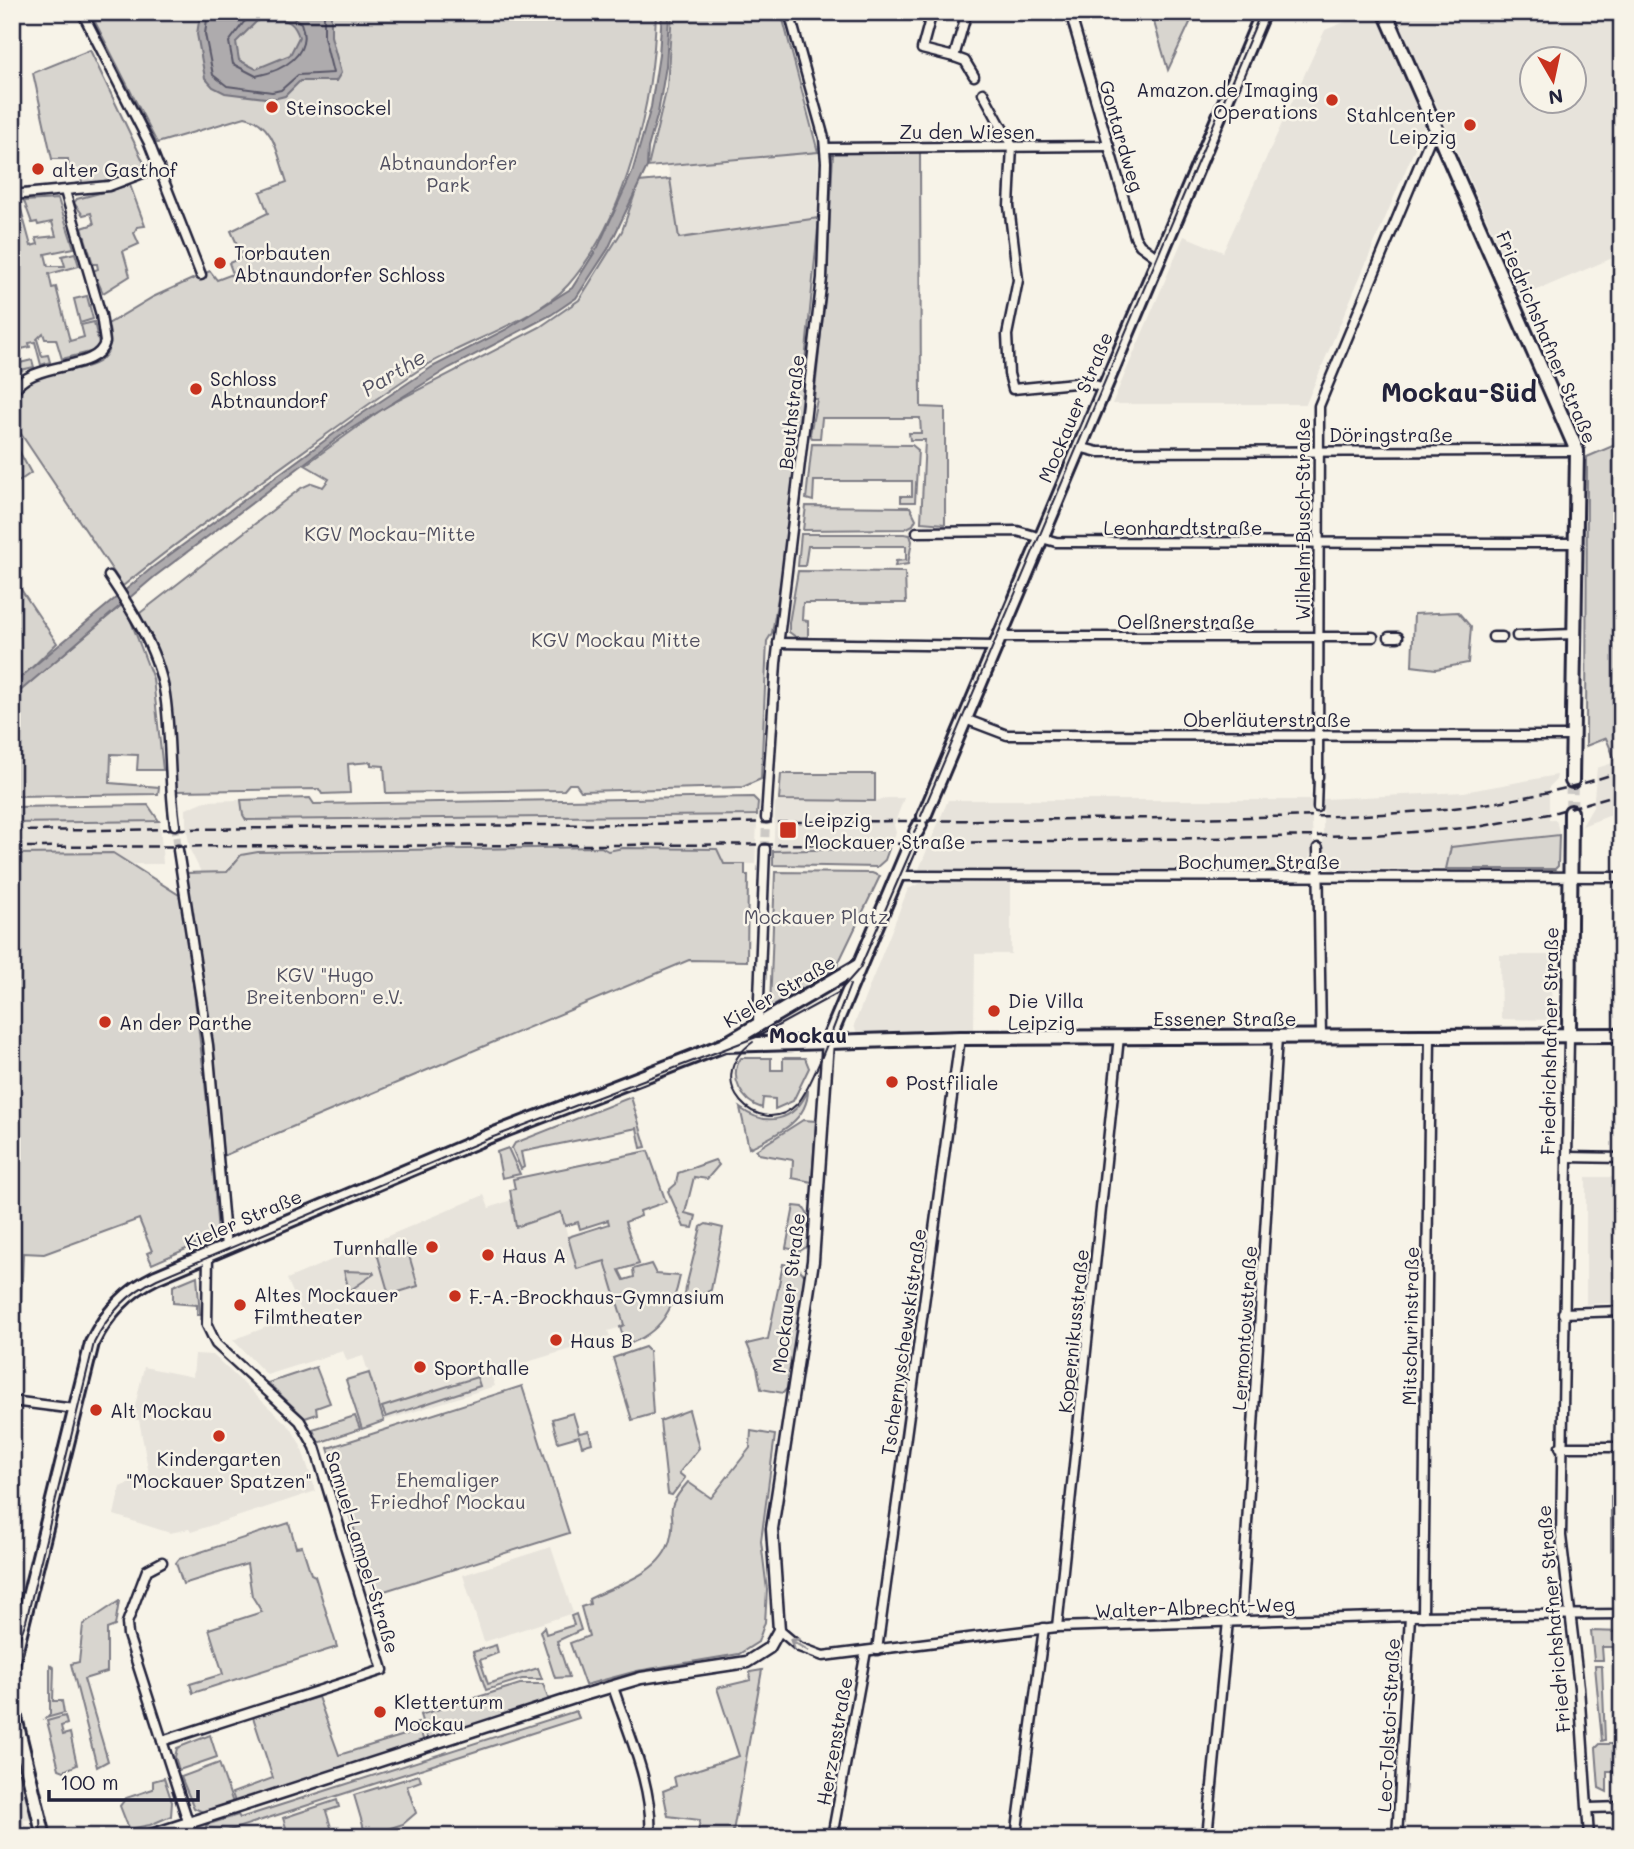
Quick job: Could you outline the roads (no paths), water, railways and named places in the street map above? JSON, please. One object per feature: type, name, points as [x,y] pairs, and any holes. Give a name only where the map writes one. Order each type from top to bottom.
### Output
[{"type":"main road","name":"Mockauer Straße","points":[[920,824],[1263,12]]},
{"type":"main road","name":"Friedrichshafner Straße","points":[[1385,12],[1577,450],[1572,781]]},
{"type":"main road","name":"Friedrichshafner Straße","points":[[1569,1035],[1571,812]]},
{"type":"main road","name":"Mockauer Straße","points":[[828,1041],[909,848]]},
{"type":"main road","name":"Kieler Straße","points":[[12,1665],[92,1343],[102,1324],[127,1295],[141,1284],[487,1137],[724,1045],[857,967]]},
{"type":"main road","name":"Essener Straße","points":[[828,1041],[1622,1035]]},
{"type":"main road","name":"Kieler Straße","points":[[724,1045],[828,1041]]},
{"type":"main road","points":[[12,1705],[44,1837]]},
{"type":"street","points":[[82,12],[159,167],[201,275]]},
{"type":"street","name":"Beuthstraße","points":[[766,818],[778,643],[822,278],[825,148],[789,12]]},
{"type":"street","points":[[932,12],[922,49],[965,61],[974,76]]},
{"type":"street","points":[[954,57],[967,12]]},
{"type":"street","name":"Gontardweg","points":[[1070,12],[1135,237],[1147,251],[1159,259]]},
{"type":"street","points":[[983,93],[1012,146],[1010,227],[1018,281],[1007,335],[1009,374],[1013,389],[1085,382],[1104,388]]},
{"type":"street","name":"Wilhelm-Busch-Straße","points":[[1317,808],[1319,406],[1436,127]]},
{"type":"street","name":"Zu den Wiesen","points":[[825,148],[1109,146]]},
{"type":"street","points":[[12,195],[109,186],[159,167]]},
{"type":"street","points":[[12,393],[36,373],[93,358],[104,349],[106,342],[101,315],[65,191]]},
{"type":"street","name":"Döringstraße","points":[[1079,447],[1098,452],[1577,450]]},
{"type":"street","name":"Leonhardtstraße","points":[[918,533],[1017,531],[1056,542],[1575,543]]},
{"type":"street","points":[[109,576],[150,646],[166,700],[168,774],[175,825]]},
{"type":"street","points":[[1517,636],[1574,634]]},
{"type":"street","name":"Oelßnerstraße","points":[[778,643],[1373,637]]},
{"type":"street","name":"Oberläuterstraße","points":[[965,719],[1007,735],[1572,736]]},
{"type":"street","points":[[1318,848],[1321,1037]]},
{"type":"street","points":[[758,1023],[765,849]]},
{"type":"street","points":[[178,850],[208,1045],[226,1247]]},
{"type":"street","name":"Bochumer Straße","points":[[897,876],[1622,877]]},
{"type":"street","name":"Friedrichshafner Straße","points":[[1569,1035],[1560,1447],[1561,1536],[1579,1687],[1589,1837]]},
{"type":"street","name":"Mitschurinstraße","points":[[1423,1616],[1430,1036]]},
{"type":"street","name":"Kopernikusstraße","points":[[1057,1627],[1119,1037]]},
{"type":"street","name":"Lermontowstraße","points":[[1241,1621],[1277,1037]]},
{"type":"street","name":"Tschernyschewskistraße","points":[[877,1650],[960,1038]]},
{"type":"street","name":"Mockauer Straße","points":[[779,1630],[772,1529],[813,1261],[828,1041]]},
{"type":"street","points":[[1567,1157],[1622,1158]]},
{"type":"street","name":"Samuel-Lampel-Straße","points":[[162,1741],[383,1670],[315,1447],[300,1421],[216,1344],[207,1325],[208,1255]]},
{"type":"street","points":[[1563,1313],[1622,1311]]},
{"type":"street","points":[[12,1401],[75,1409]]},
{"type":"street","points":[[1560,1447],[1622,1447]]},
{"type":"street","points":[[162,1562],[147,1570],[127,1623],[128,1635],[193,1837]]},
{"type":"street","name":"Walter-Albrecht-Weg","points":[[779,1630],[799,1647],[822,1656],[1057,1627],[1410,1616],[1622,1614]]},
{"type":"street","name":"Leo-Tolstoi-Straße","points":[[1397,1837],[1410,1616]]},
{"type":"street","points":[[1208,1837],[1228,1621]]},
{"type":"street","points":[[1016,1837],[1044,1629]]},
{"type":"street","points":[[145,1837],[641,1678],[747,1662],[769,1648],[779,1630]]},
{"type":"street","name":"Herzenstraße","points":[[832,1837],[866,1651]]},
{"type":"street","points":[[612,1687],[644,1783],[652,1822],[650,1837]]},
{"type":"street","points":[[1589,1808],[1622,1807]]},
{"type":"water","points":[[204,12],[331,12],[331,36],[341,73],[336,81],[300,81],[285,96],[273,99],[225,93],[213,87],[205,78],[197,34],[200,15]],"holes":[[[273,17],[286,21],[295,28],[299,37],[290,55],[256,69],[239,60],[236,42],[258,20]]]},
{"type":"water","points":[[662,12],[668,12],[669,17],[666,66],[658,113],[648,148],[647,167],[608,249],[576,298],[551,315],[449,368],[346,432],[154,577],[12,698],[12,689],[22,676],[153,567],[354,419],[432,367],[507,329],[572,288],[598,247],[632,173],[651,107]]},
{"type":"tunnel","points":[[1571,812],[1572,781]]},
{"type":"tunnel","points":[[765,849],[766,818]]},
{"type":"tunnel","points":[[175,825],[178,850]]},
{"type":"tram line","points":[[921,816],[1261,12]]},
{"type":"tram line","points":[[914,832],[918,825]]},
{"type":"tram line","points":[[16,1648],[26,1621],[94,1343],[112,1314],[128,1298],[157,1279],[488,1139],[759,1036],[838,993],[860,968],[912,848]]},
{"type":"tram line","points":[[753,1042],[738,1057],[731,1073],[733,1088],[740,1102],[752,1111],[767,1116],[782,1114],[797,1104],[811,1082],[850,985]]},
{"type":"tram line","points":[[40,1819],[41,1837]]},
{"type":"railway","points":[[12,831],[1343,816],[1484,804],[1553,791],[1622,771]]},
{"type":"railway","points":[[12,847],[890,844],[1373,835],[1477,827],[1549,814],[1622,793]]},
{"type":"place","name":"Amazon.de Imaging Operations","points":[[1332,100]]},
{"type":"place","name":"Steinsockel","points":[[272,107]]},
{"type":"place","name":"Stahlcenter Leipzig","points":[[1470,125]]},
{"type":"place","name":"alter Gasthof","points":[[38,169]]},
{"type":"place","name":"Torbauten Abtnaundorfer Schloss","points":[[220,263]]},
{"type":"place","name":"Schloss Abtnaundorf","points":[[196,389]]},
{"type":"place","name":"Leipzig Mockauer Straße","points":[[788,830]]},
{"type":"place","name":"Die Villa Leipzig","points":[[994,1011]]},
{"type":"place","name":"An der Parthe","points":[[105,1022]]},
{"type":"place","name":"Postfiliale","points":[[892,1082]]},
{"type":"place","name":"Turnhalle","points":[[432,1247]]},
{"type":"place","name":"Haus A","points":[[488,1255]]},
{"type":"place","name":"F.-A.-Brockhaus-Gymnasium","points":[[455,1296]]},
{"type":"place","name":"Altes Mockauer Filmtheater","points":[[240,1305]]},
{"type":"place","name":"Haus B","points":[[556,1340]]},
{"type":"place","name":"Sporthalle","points":[[420,1367]]},
{"type":"place","name":"Alt Mockau","points":[[96,1410]]},
{"type":"place","name":"Kindergarten \"Mockauer Spatzen\"","points":[[219,1436]]},
{"type":"place","name":"Kletterturm Mockau","points":[[380,1712]]},
{"type":"district","name":"Mockau-Süd","points":[[1459,392]]},
{"type":"district","name":"Mockau","points":[[808,1034]]},
{"type":"park label","name":"Abtnaundorfer Park","points":[[448,173]]},
{"type":"park label","name":"KGV Mockau-Mitte","points":[[390,533]]},
{"type":"park label","name":"KGV Mockau Mitte","points":[[616,639]]},
{"type":"park label","name":"Mockauer Platz","points":[[816,916]]},
{"type":"park label","name":"KGV \"Hugo Breitenborn\" e.V.","points":[[325,985]]},
{"type":"park label","name":"Ehemaliger Friedhof Mockau","points":[[448,1490]]},
{"type":"water label","name":"Parthe","points":[[393,372]]}]
